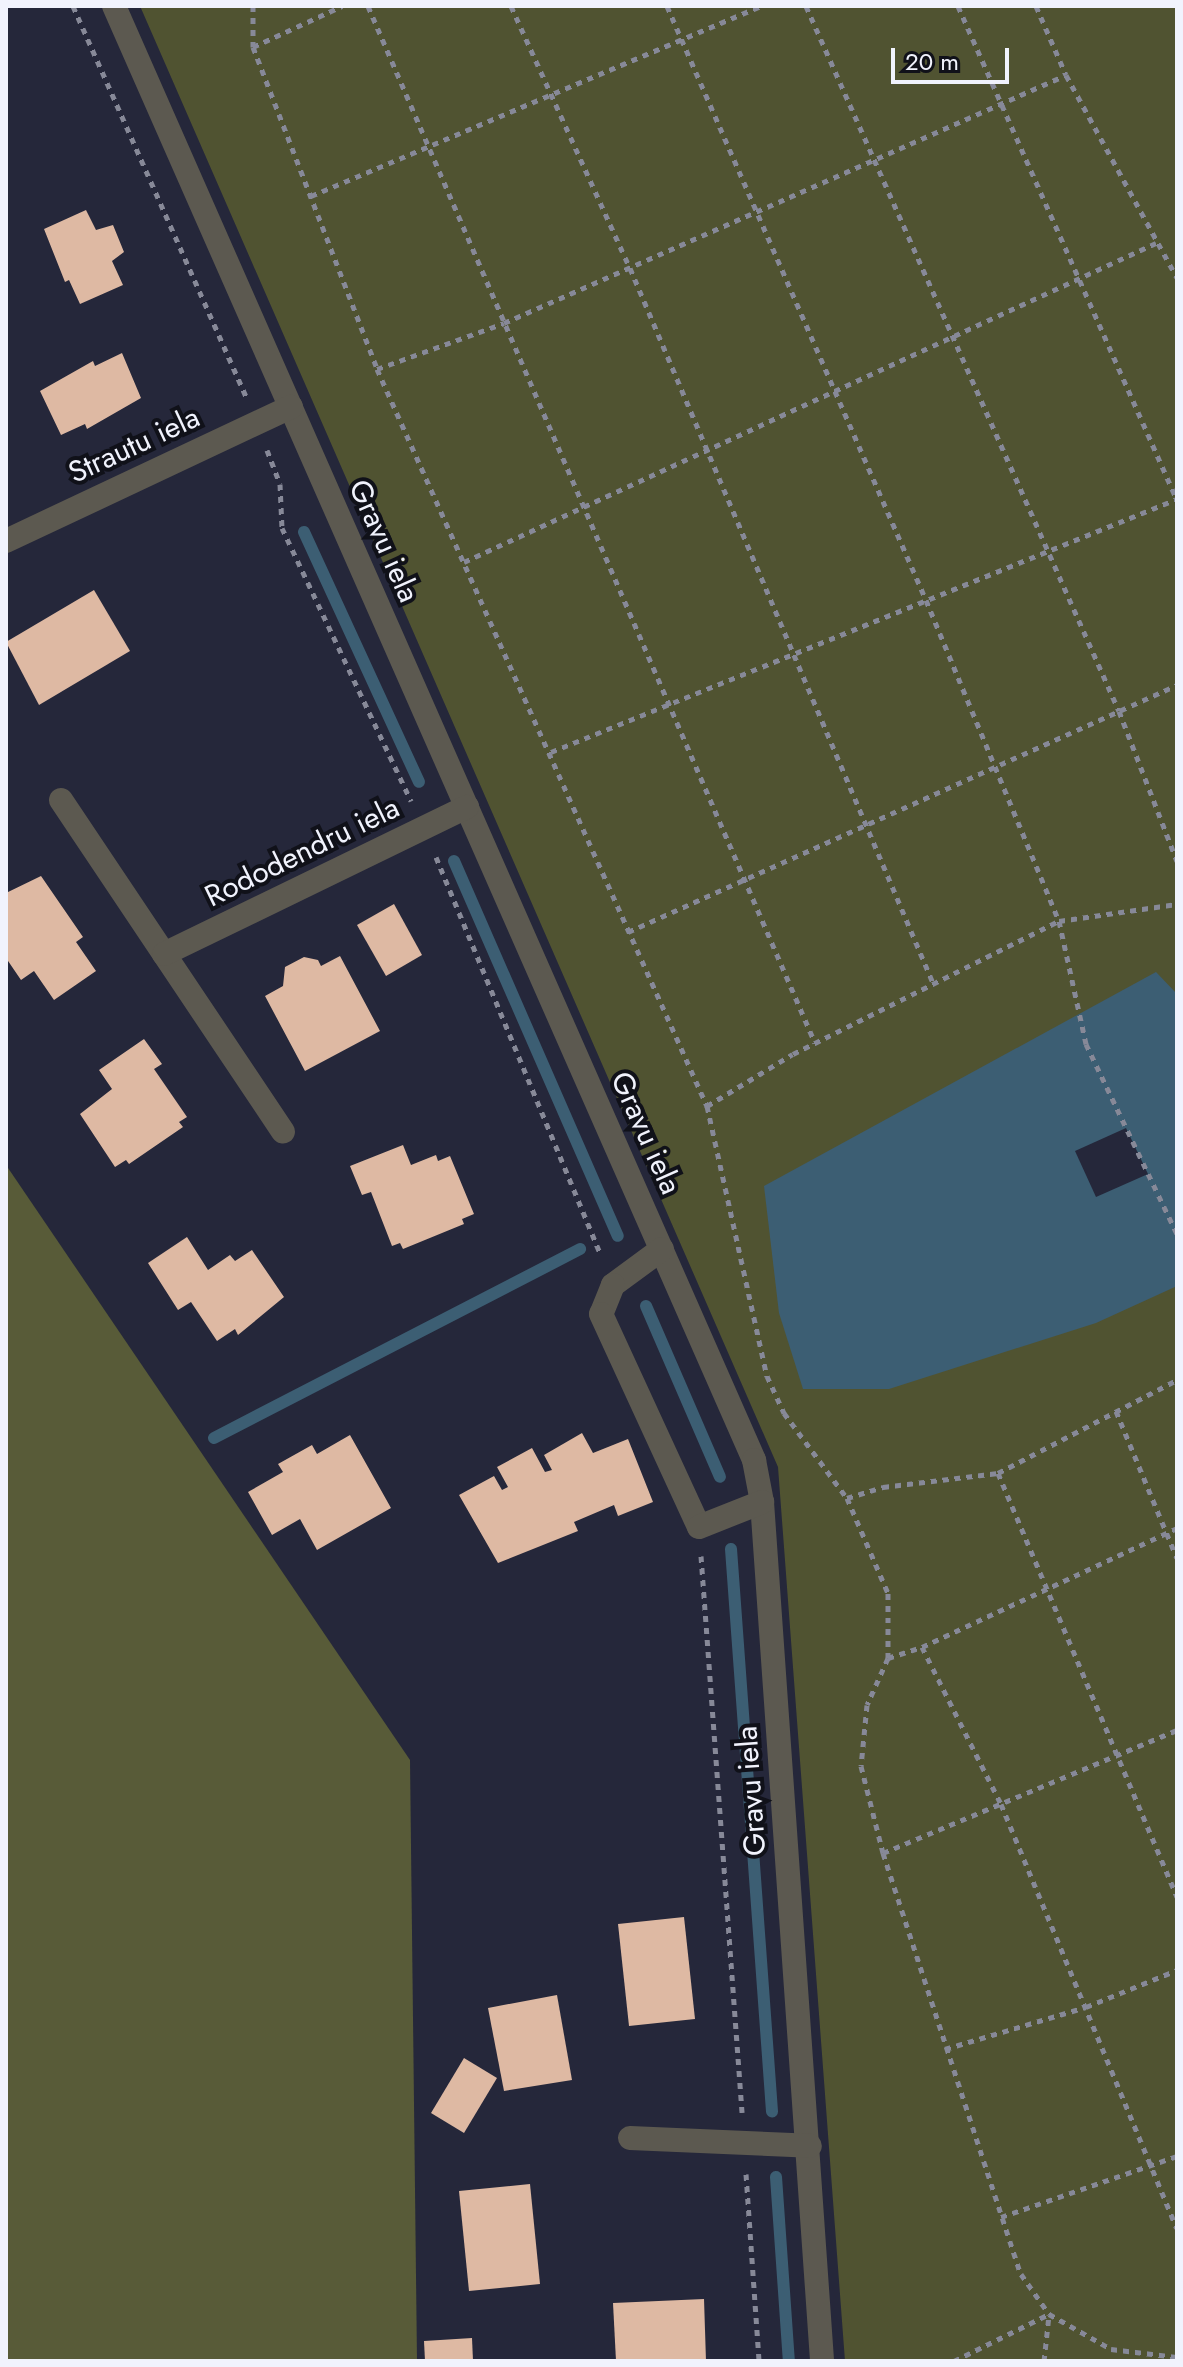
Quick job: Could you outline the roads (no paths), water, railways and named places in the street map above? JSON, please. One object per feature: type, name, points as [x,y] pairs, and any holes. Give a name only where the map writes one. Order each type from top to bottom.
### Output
[{"type":"street","name":"Gravu iela","points":[[114,6],[754,1460],[762,1502],[810,2146],[822,2361]]},
{"type":"street","name":"Strautu iela","points":[[6,541],[291,407]]},
{"type":"street","points":[[61,800],[283,1132]]},
{"type":"street","name":"Rododendru iela","points":[[164,954],[467,807]]},
{"type":"street","points":[[662,1249],[613,1285],[601,1314],[699,1527],[762,1502]]},
{"type":"street","points":[[630,2138],[810,2146]]},
{"type":"water","points":[[1156,972],[1177,994],[1177,1286],[1096,1323],[889,1389],[803,1389],[779,1313],[764,1186]]},
{"type":"waterway","points":[[304,532],[419,782]]},
{"type":"waterway","points":[[454,861],[618,1236]]},
{"type":"waterway","points":[[214,1438],[580,1249]]},
{"type":"waterway","points":[[646,1306],[720,1477]]},
{"type":"waterway","points":[[731,1549],[772,2112]]},
{"type":"waterway","points":[[776,2177],[789,2361]]}]
